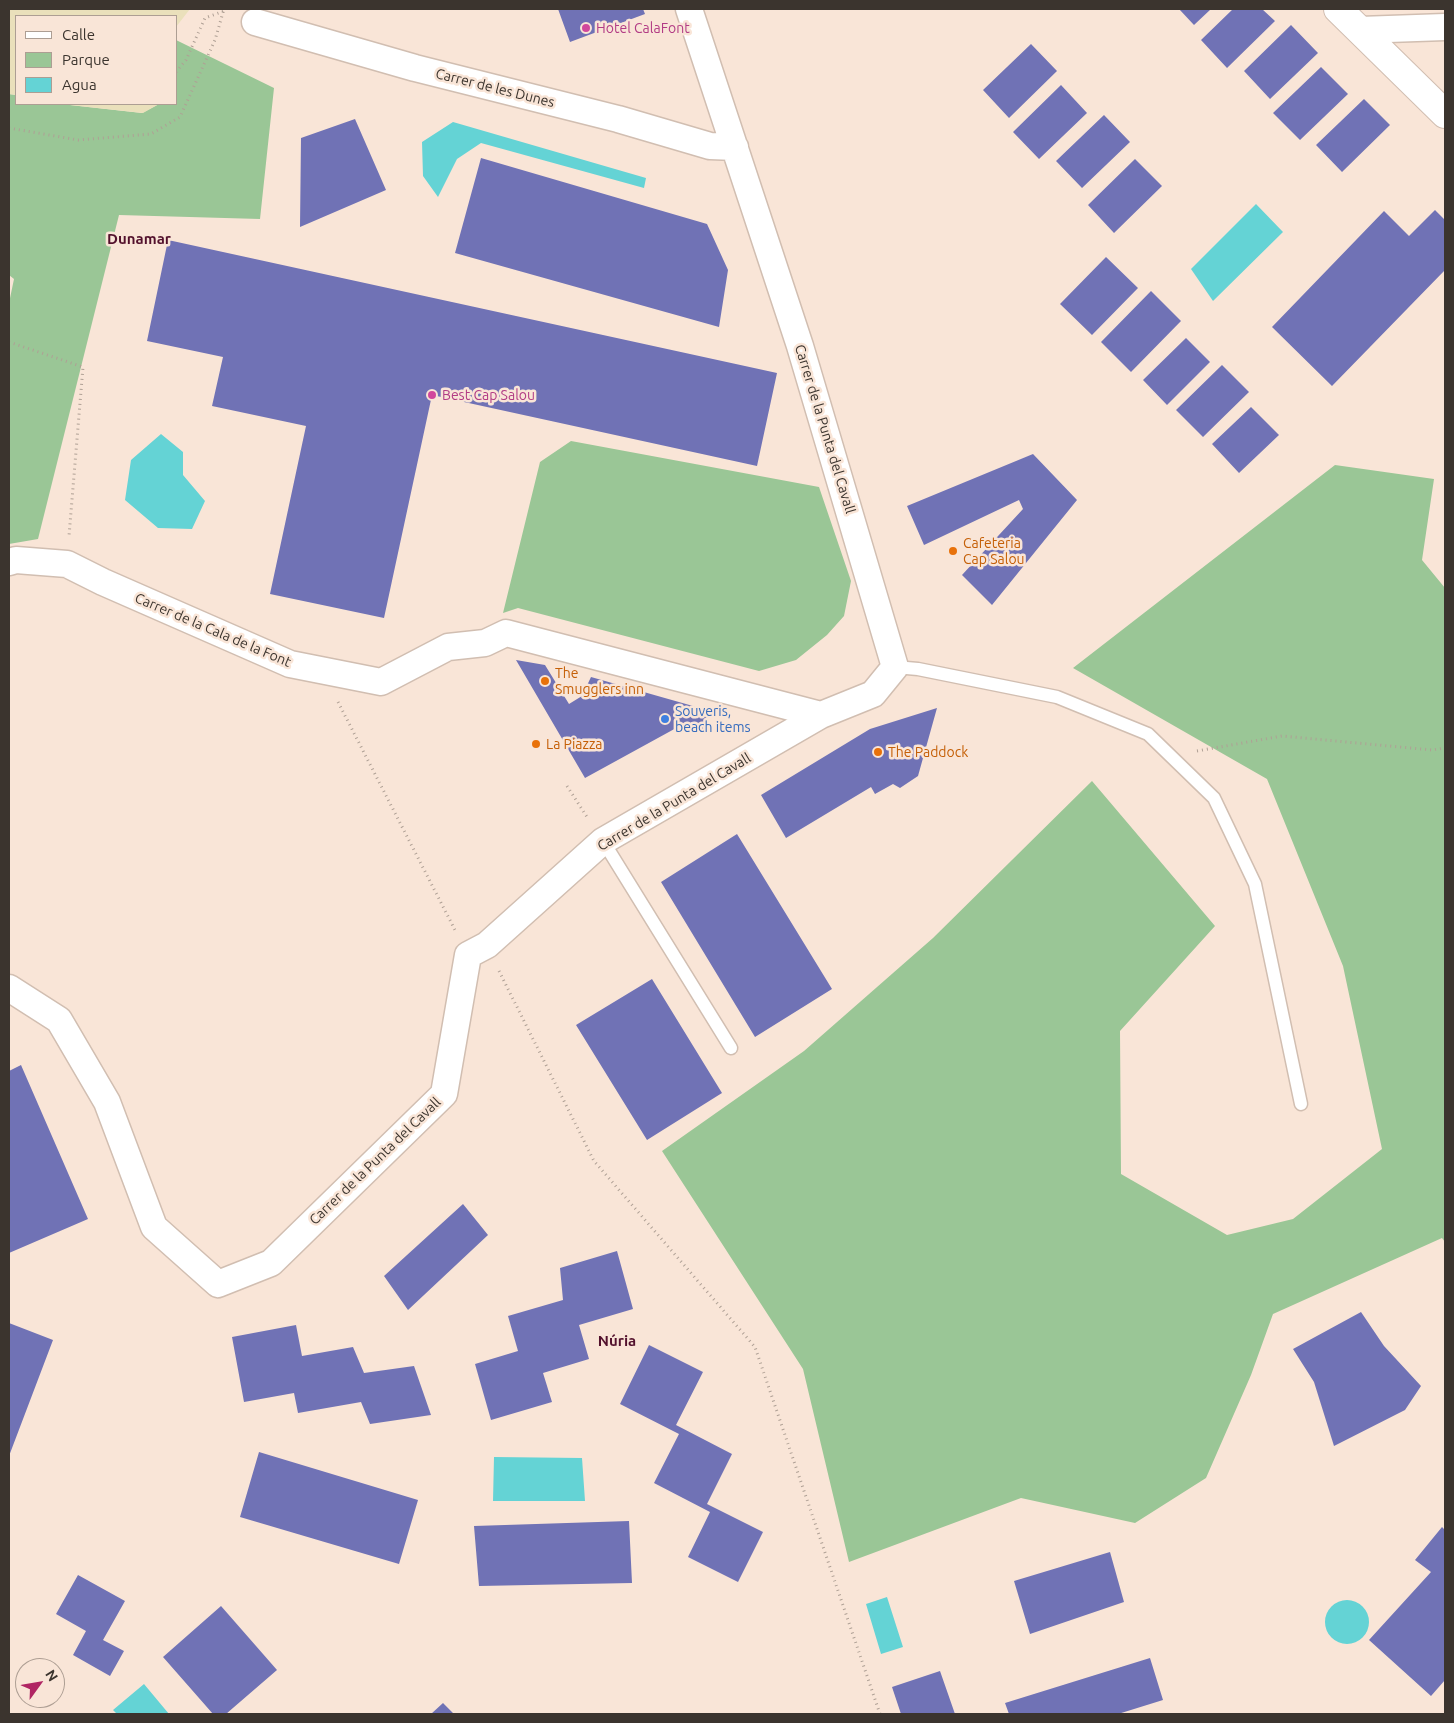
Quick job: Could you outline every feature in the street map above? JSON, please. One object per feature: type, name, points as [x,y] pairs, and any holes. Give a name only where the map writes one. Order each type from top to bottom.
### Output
[{"type":"street","name":"Carrer de la Punta del Cavall","points":[[9,988],[59,1020],[107,1102],[154,1227],[218,1284],[271,1263],[444,1094],[477,950],[603,841],[821,715],[873,694],[895,667],[800,346],[690,9]]},
{"type":"street","points":[[1338,9],[1445,114]]},
{"type":"street","name":"Carrer de les Dunes","points":[[256,22],[415,68],[618,119],[710,146],[735,146]]},
{"type":"street","points":[[1360,30],[1445,27]]},
{"type":"street","name":"Carrer de la Cala de la Font","points":[[9,562],[16,560],[67,564],[103,582],[290,664],[381,682],[448,648],[486,643],[506,633],[821,715]]},
{"type":"lane","points":[[895,667],[1058,697],[1148,734],[1214,798],[1255,884],[1301,1104]]},
{"type":"lane","points":[[603,841],[731,1048]]},
{"type":"path","points":[[178,70],[186,60],[205,18],[224,10]]},
{"type":"path","points":[[9,128],[78,140],[151,134],[180,117],[215,40],[224,10]]},
{"type":"path","points":[[9,342],[83,367],[67,564]]},
{"type":"path","points":[[322,670],[594,1161],[755,1347],[880,1714]]},
{"type":"path","points":[[1170,756],[1282,736],[1432,750],[1445,748]]},
{"type":"path","points":[[567,786],[603,841]]},
{"type":"green space","points":[[178,41],[274,88],[260,219],[119,215],[38,539],[9,544],[9,303],[14,279],[9,275],[9,94],[15,95],[15,105],[70,105],[142,113],[157,105],[178,105]]},
{"type":"green space","points":[[571,441],[819,487],[851,581],[844,616],[827,635],[796,660],[759,671],[518,608],[503,613],[540,462]]},
{"type":"green space","points":[[1335,465],[1434,479],[1422,560],[1445,588],[1445,1242],[1442,1238],[1273,1314],[1251,1375],[1206,1478],[1135,1523],[1021,1498],[849,1562],[803,1369],[662,1151],[804,1051],[933,938],[1092,781],[1215,926],[1120,1031],[1121,1174],[1227,1235],[1293,1219],[1382,1149],[1343,966],[1267,779],[1073,668]]},
{"type":"sand","points":[[9,9],[190,9],[178,24],[178,15],[15,15],[15,95],[9,94]]},
{"type":"sand","points":[[70,105],[157,105],[143,113]]},
{"type":"water","points":[[453,122],[646,178],[644,188],[481,143],[457,159],[438,197],[423,176],[422,142]]},
{"type":"water","points":[[1256,204],[1283,232],[1213,301],[1191,269]]},
{"type":"water","points":[[161,434],[183,452],[183,475],[205,501],[192,529],[158,528],[125,500],[131,460]]},
{"type":"water","points":[[494,1457],[582,1458],[585,1501],[493,1501]]},
{"type":"water","points":[[887,1597],[903,1647],[881,1654],[866,1604]]},
{"type":"water","points":[[1347,1600],[1359,1604],[1365,1610],[1369,1622],[1365,1634],[1359,1640],[1347,1644],[1335,1640],[1329,1634],[1325,1622],[1329,1610],[1335,1604]]},
{"type":"water","points":[[144,1684],[169,1714],[117,1714],[113,1710]]},
{"type":"building","name":"Hotel CalaFont","points":[[558,9],[643,9],[645,14],[570,42]]},
{"type":"building","points":[[1179,9],[1211,9],[1194,25]]},
{"type":"building","points":[[1233,9],[1262,9],[1275,21],[1227,68],[1201,40]]},
{"type":"building","points":[[1291,25],[1318,53],[1270,99],[1244,71]]},
{"type":"building","points":[[1031,44],[1057,71],[1009,118],[983,90]]},
{"type":"building","points":[[1321,67],[1348,94],[1300,140],[1273,113]]},
{"type":"building","points":[[1061,85],[1087,113],[1039,159],[1013,132]]},
{"type":"building","points":[[1364,99],[1390,125],[1342,172],[1316,145]]},
{"type":"building","points":[[1104,115],[1130,142],[1082,188],[1056,161]]},
{"type":"building","points":[[355,119],[386,190],[300,227],[301,138]]},
{"type":"building","points":[[481,158],[707,224],[728,270],[719,327],[455,253]]},
{"type":"building","points":[[1135,159],[1162,186],[1114,233],[1088,205]]},
{"type":"building","points":[[1435,210],[1445,220],[1445,270],[1332,386],[1272,327],[1384,211],[1409,236]]},
{"type":"building","points":[[168,240],[777,373],[757,466],[432,395],[384,618],[270,594],[306,426],[212,406],[223,357],[147,341]]},
{"type":"building","points":[[1106,257],[1138,288],[1092,335],[1060,304]]},
{"type":"building","points":[[1151,291],[1181,321],[1131,372],[1101,342]]},
{"type":"building","points":[[1186,338],[1210,362],[1167,405],[1143,380]]},
{"type":"building","points":[[1222,365],[1249,392],[1203,437],[1176,410]]},
{"type":"building","points":[[1251,407],[1279,435],[1239,473],[1212,444]]},
{"type":"building","points":[[1033,454],[1077,500],[992,605],[962,575],[1023,509],[1019,500],[924,545],[907,506]]},
{"type":"building","points":[[516,660],[545,665],[569,704],[582,696],[591,677],[707,710],[706,733],[678,727],[585,778]]},
{"type":"building","name":"The Paddock","points":[[937,708],[918,776],[900,788],[893,784],[875,794],[871,787],[786,838],[761,795],[870,729]]},
{"type":"building","points":[[737,834],[832,989],[755,1037],[661,882]]},
{"type":"building","points":[[652,979],[722,1093],[647,1140],[576,1025]]},
{"type":"building","points":[[21,1065],[88,1219],[9,1253],[9,1071]]},
{"type":"building","points":[[463,1204],[488,1235],[408,1310],[384,1276]]},
{"type":"building","points":[[617,1251],[633,1309],[579,1325],[589,1359],[543,1373],[552,1402],[491,1420],[475,1364],[518,1351],[508,1316],[563,1300],[560,1268]]},
{"type":"building","points":[[1361,1312],[1384,1346],[1421,1386],[1405,1410],[1334,1446],[1314,1382],[1293,1349]]},
{"type":"building","points":[[9,1323],[53,1340],[9,1456]]},
{"type":"building","points":[[296,1325],[302,1356],[353,1347],[364,1373],[414,1366],[431,1415],[370,1424],[361,1402],[298,1413],[294,1393],[244,1402],[232,1337]]},
{"type":"building","points":[[649,1345],[703,1372],[676,1425],[732,1454],[707,1504],[763,1532],[738,1582],[688,1557],[710,1512],[654,1483],[679,1434],[620,1404]]},
{"type":"building","points":[[259,1452],[418,1500],[399,1564],[240,1517]]},
{"type":"building","points":[[629,1521],[632,1583],[479,1586],[474,1526]]},
{"type":"building","points":[[1442,1527],[1445,1530],[1445,1680],[1431,1696],[1369,1640],[1431,1572],[1415,1560]]},
{"type":"building","points":[[1110,1552],[1124,1602],[1030,1634],[1014,1581]]},
{"type":"building","points":[[78,1575],[125,1601],[103,1640],[124,1651],[110,1676],[73,1655],[86,1631],[56,1614]]},
{"type":"building","points":[[221,1606],[277,1670],[226,1714],[213,1714],[163,1657]]},
{"type":"building","points":[[1150,1658],[1163,1700],[1118,1714],[1009,1714],[1005,1703]]},
{"type":"building","points":[[940,1671],[955,1714],[901,1714],[892,1687]]},
{"type":"building","points":[[443,1703],[454,1714],[431,1714]]},
{"type":"place","name":"Hotel CalaFont","points":[[586,28]]},
{"type":"place","name":"Best Cap Salou","points":[[432,395]]},
{"type":"place","name":"Cafeteria Cap Salou","points":[[953,551]]},
{"type":"place","name":"The Smugglers inn","points":[[545,681]]},
{"type":"place","name":"Souveris, beach items","points":[[665,719]]},
{"type":"place","name":"La Piazza","points":[[536,744]]},
{"type":"place","name":"The Paddock","points":[[878,752]]},
{"type":"district","name":"Dunamar","points":[[139,239]]},
{"type":"district","name":"Núria","points":[[617,1341]]}]
